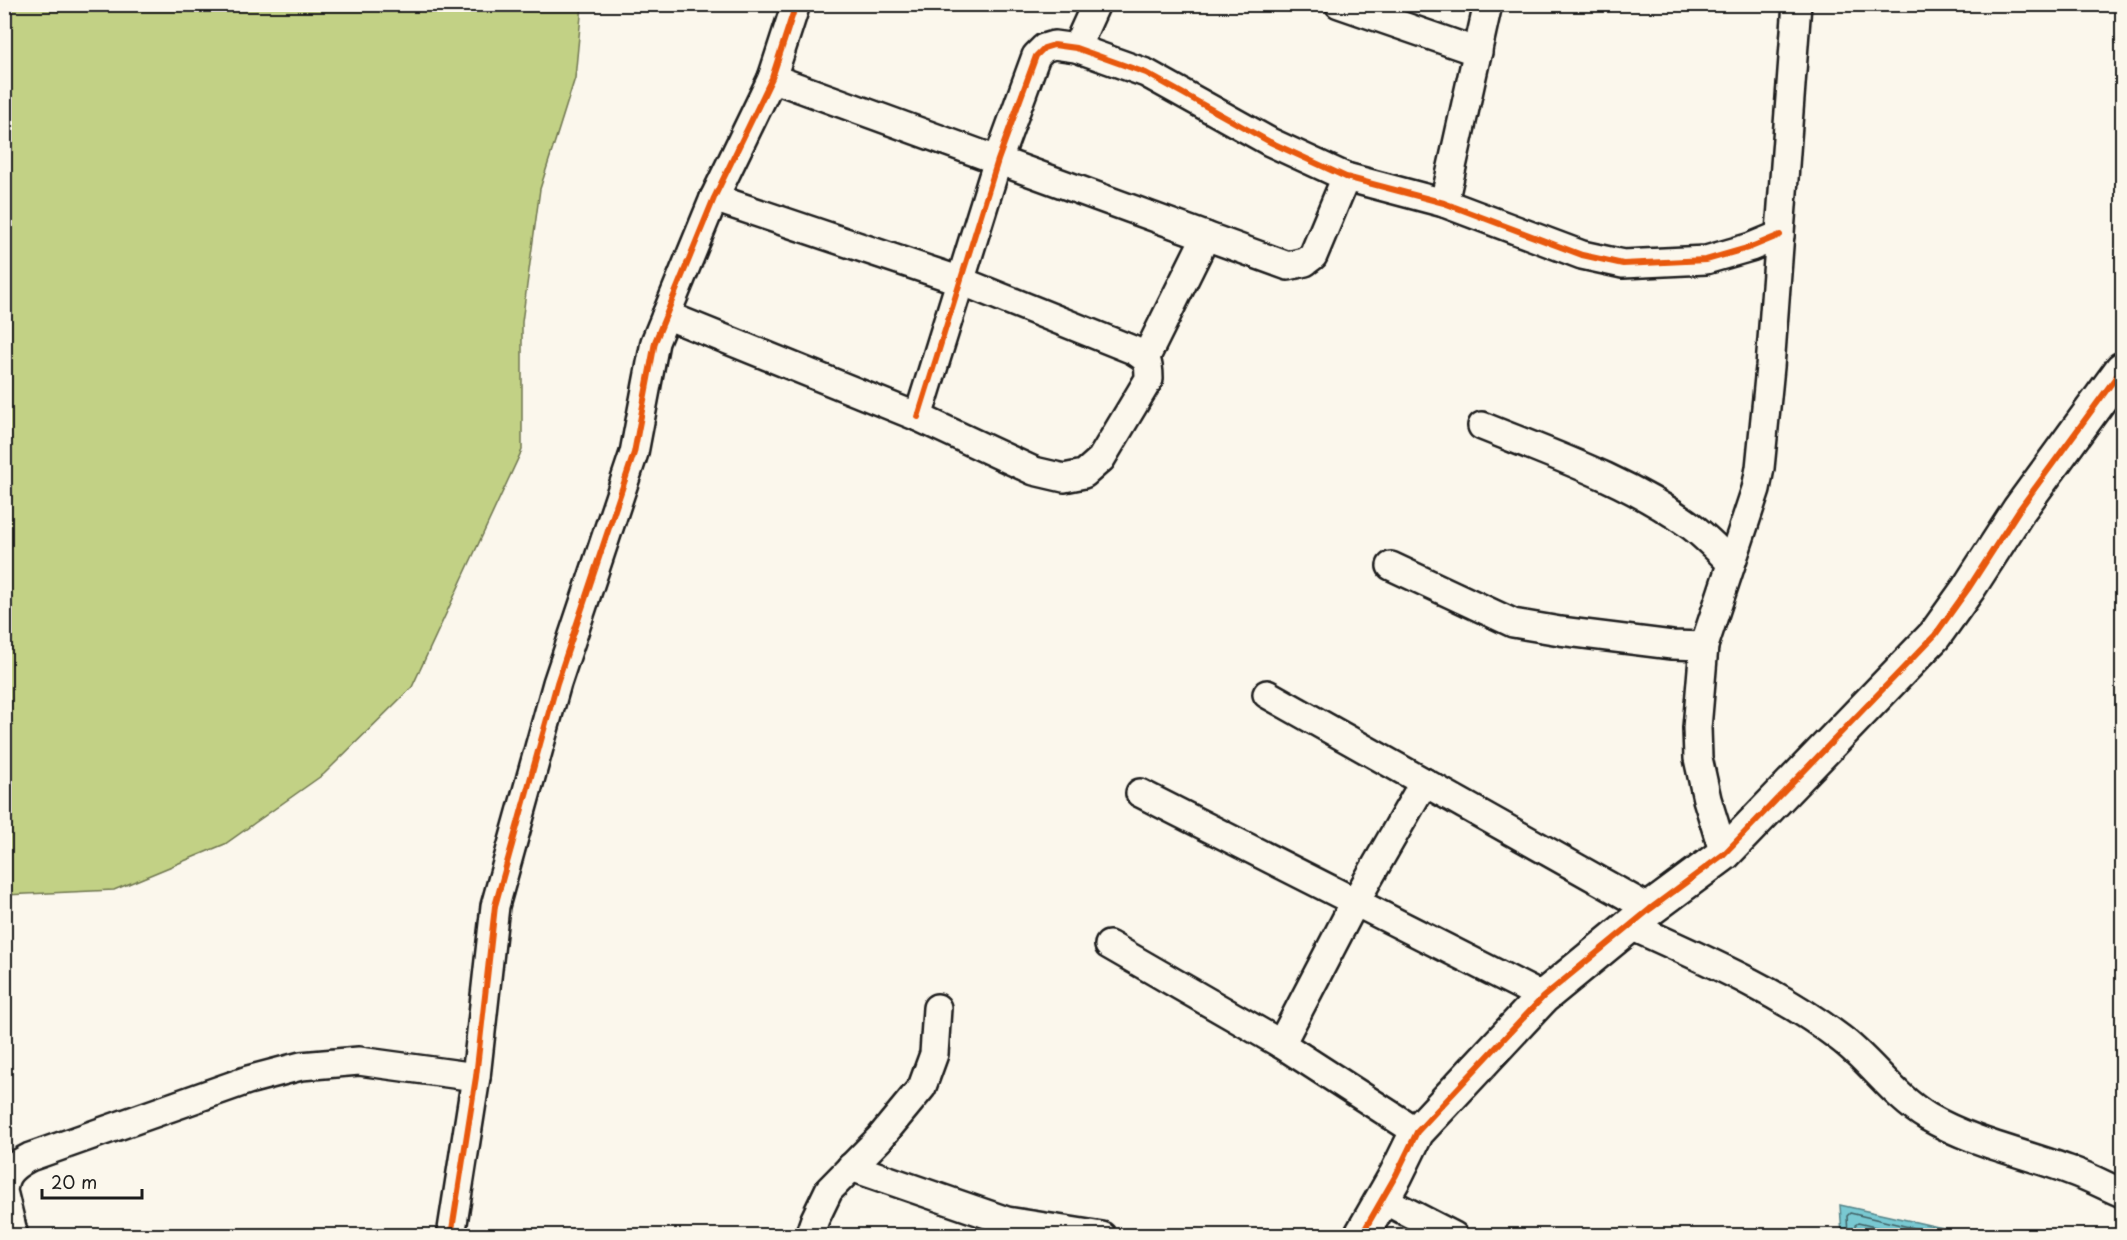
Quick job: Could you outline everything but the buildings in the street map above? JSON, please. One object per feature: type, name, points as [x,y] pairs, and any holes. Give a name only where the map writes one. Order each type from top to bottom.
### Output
[{"type":"street","points":[[451,1236],[476,1077],[495,906],[557,683],[634,453],[655,342],[714,198],[772,78],[796,4]]},
{"type":"street","points":[[1076,48],[1096,4]]},
{"type":"street","points":[[1339,4],[1478,52]]},
{"type":"street","points":[[1444,203],[1488,4]]},
{"type":"street","points":[[1724,854],[1707,799],[1698,758],[1697,728],[1704,646],[1756,489],[1760,468],[1797,4]]},
{"type":"street","points":[[918,417],[998,160],[1036,56],[1044,48],[1054,45],[1076,48],[1146,73],[1270,142],[1346,177],[1444,203],[1582,255],[1623,264],[1706,260],[1751,247],[1780,235]]},
{"type":"street","points":[[772,78],[1288,266],[1305,262],[1313,256],[1346,177]]},
{"type":"street","points":[[714,198],[961,281],[1146,357]]},
{"type":"street","points":[[666,315],[918,417],[1034,471],[1064,478],[1084,474],[1101,459],[1149,379],[1146,357],[1206,236]]},
{"type":"street","points":[[1361,1236],[1417,1132],[1543,997],[1724,854],[1935,635],[2019,510],[2122,369]]},
{"type":"street","points":[[1482,426],[1598,472],[1646,497],[1692,526],[1731,563]]},
{"type":"street","points":[[1390,567],[1513,623],[1672,645],[1704,646]]},
{"type":"street","points":[[1267,694],[1424,782],[1731,972],[1788,1001],[1842,1039],[1897,1094],[1926,1116],[1954,1131],[2008,1152],[2073,1171],[2122,1193]]},
{"type":"street","points":[[1281,1044],[1355,902],[1424,782]]},
{"type":"street","points":[[1140,793],[1543,997]]},
{"type":"street","points":[[1109,945],[1281,1044],[1417,1132]]},
{"type":"street","points":[[809,1236],[814,1219],[829,1190],[880,1138],[922,1087],[934,1054],[937,1008]]},
{"type":"street","points":[[4,1185],[5,1179],[17,1164],[30,1157],[248,1080],[301,1066],[359,1061],[476,1077]]},
{"type":"street","points":[[851,1167],[1007,1221],[1102,1236]]},
{"type":"street","points":[[4,1196],[14,1236]]},
{"type":"street","points":[[1382,1198],[1454,1236]]},
{"type":"green space","points":[[5,4],[582,5],[575,78],[540,189],[522,322],[522,450],[412,687],[324,774],[225,844],[114,890],[5,895]]},
{"type":"water","points":[[1840,1205],[1974,1235],[1842,1235]]},
{"type":"cycle path","points":[[451,1236],[476,1077],[495,906],[557,683],[634,453],[655,342],[714,198],[772,78],[796,4]]},
{"type":"cycle path","points":[[918,417],[998,160],[1036,56],[1044,48],[1054,45],[1076,48],[1146,73],[1270,142],[1346,177],[1444,203],[1582,255],[1623,264],[1706,260],[1751,247],[1780,235]]},
{"type":"cycle path","points":[[1361,1236],[1396,1175],[1417,1132],[1543,997],[1650,909],[1724,854],[1935,635],[2019,510],[2122,369]]}]
